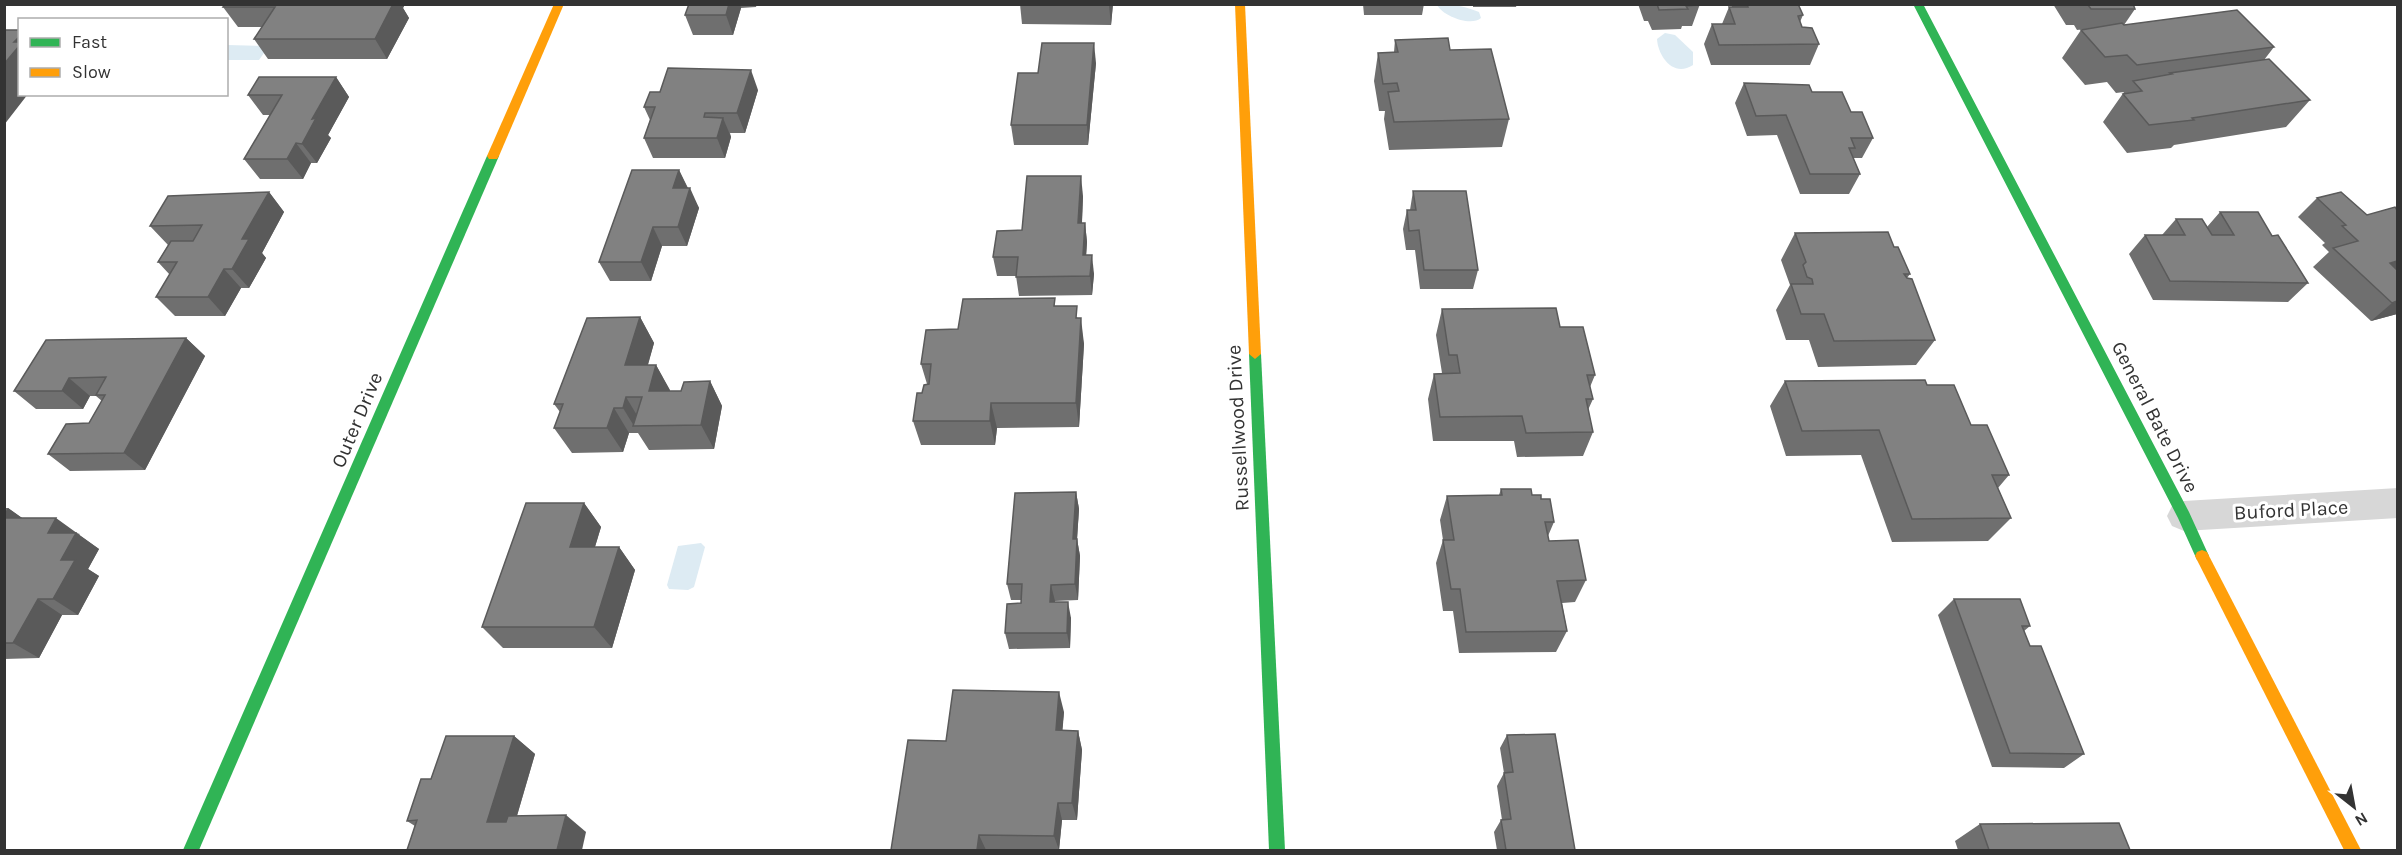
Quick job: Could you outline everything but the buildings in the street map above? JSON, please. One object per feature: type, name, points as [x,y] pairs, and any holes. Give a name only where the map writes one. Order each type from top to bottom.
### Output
[{"type":"street","name":"Outer Drive","points":[[191,850],[559,4]]},
{"type":"street","name":"Russellwood Drive","points":[[1240,4],[1277,850]]},
{"type":"street","name":"General Bate Drive","points":[[1918,4],[2184,516],[2216,585],[2352,850]]},
{"type":"street","name":"Buford Place","points":[[2184,516],[2397,504]]},
{"type":"shaded area","points":[[1437,5],[1468,8],[1479,12],[1481,18],[1464,21],[1445,13]]},
{"type":"shaded area","points":[[1665,33],[1675,35],[1693,52],[1693,65],[1679,69],[1668,63],[1660,52],[1657,39]]},
{"type":"shaded area","points":[[228,45],[269,46],[259,60],[228,60]]},
{"type":"shaded area","points":[[701,543],[705,547],[694,587],[688,590],[669,589],[667,585],[678,546]]},
{"type":"traffic: fast","points":[[1918,4],[2184,516],[2202,556]]},
{"type":"traffic: fast","points":[[191,850],[493,156]]},
{"type":"traffic: fast","points":[[1255,354],[1277,850]]},
{"type":"traffic: slow","points":[[493,156],[559,4]]},
{"type":"traffic: slow","points":[[1240,4],[1255,354]]},
{"type":"traffic: slow","points":[[2202,556],[2353,850]]}]
